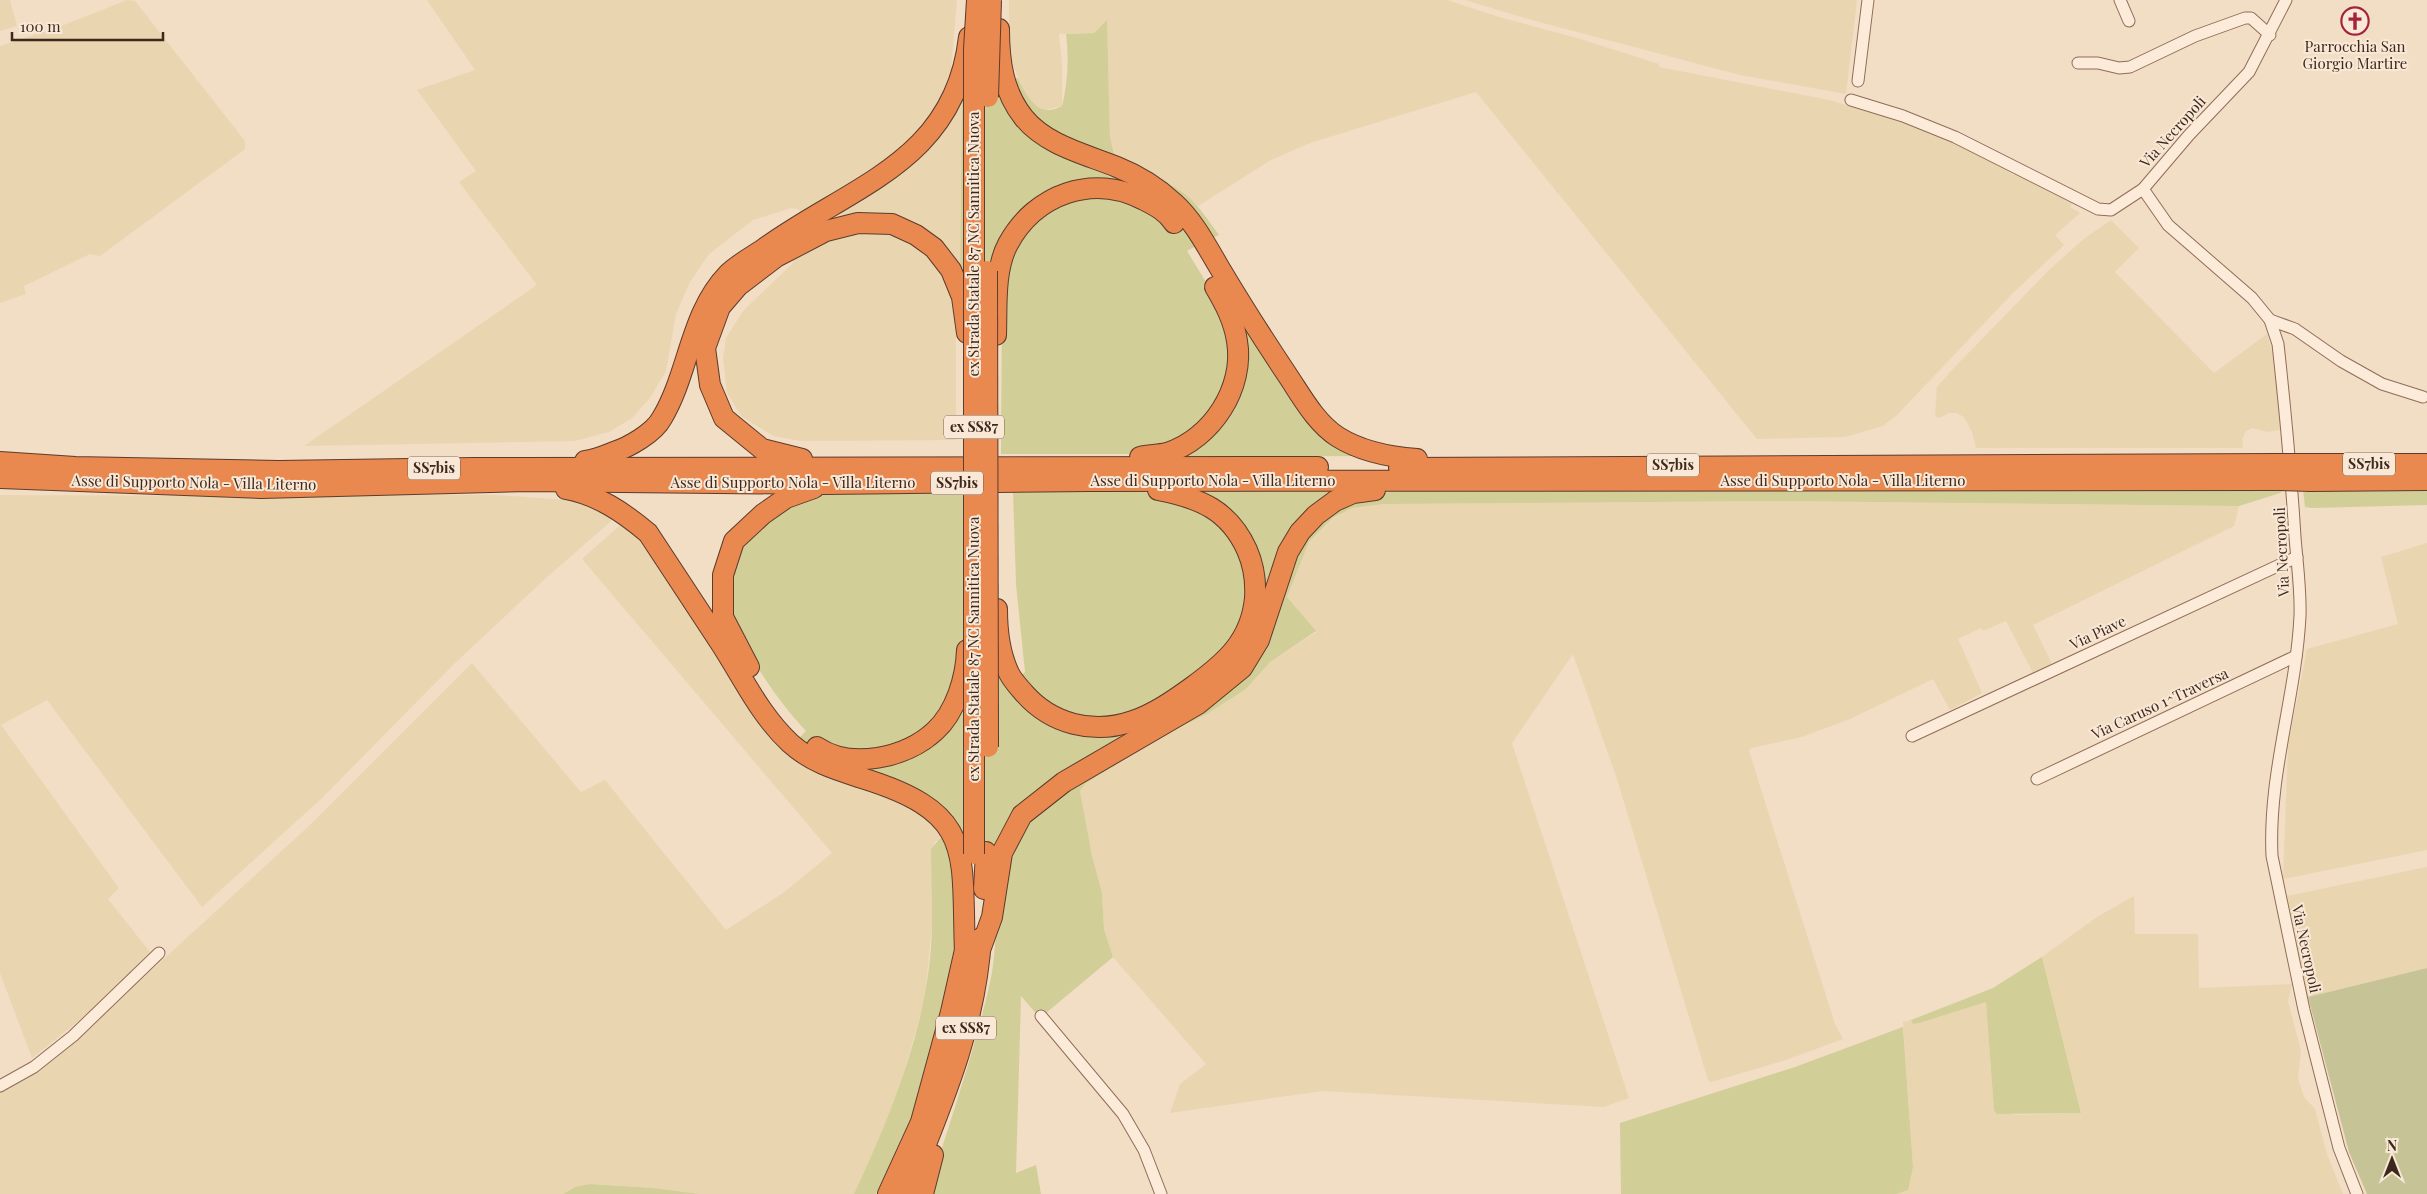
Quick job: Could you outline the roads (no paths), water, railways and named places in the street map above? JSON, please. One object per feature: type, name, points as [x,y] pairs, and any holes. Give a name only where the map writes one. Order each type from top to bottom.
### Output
[{"type":"highway","points":[[474,468],[590,460],[631,446],[662,420],[684,368],[698,324],[710,297],[728,274],[780,245],[890,170],[921,143],[943,117],[954,96],[967,51],[973,0]]},
{"type":"highway","name":"ex Strada Statale 87 NC Sannitica Nuova","points":[[906,1194],[952,1078],[971,1010],[980,851],[989,566],[981,372],[974,49],[977,0]]},
{"type":"highway","name":"ex Strada Statale 87 NC Sannitica Nuova","points":[[980,851],[974,614],[991,0]]},
{"type":"highway","points":[[996,0],[999,57],[1013,104],[1026,120],[1057,143],[1119,168],[1158,189],[1185,215],[1228,309],[1237,341],[1238,361],[1235,379],[1222,409],[1199,435],[1184,446],[1166,453],[1096,459],[1069,466]]},
{"type":"highway","points":[[981,372],[996,336],[999,281],[1006,246],[1015,231],[1040,205],[1070,191],[1088,188],[1127,192],[1156,206],[1171,218],[1199,247],[1253,323],[1314,415],[1337,436],[1366,451],[1403,458],[1513,466]]},
{"type":"highway","points":[[868,467],[798,458],[762,449],[724,418],[710,385],[705,348],[720,307],[738,286],[780,245],[858,223],[892,224],[916,235],[934,248],[951,270],[962,297],[981,372]]},
{"type":"highway","name":"Asse di Supporto Nola - Villa Literno","points":[[0,462],[75,467],[279,471],[474,468],[1513,466],[2277,472],[2427,480]]},
{"type":"highway","name":"Asse di Supporto Nola - Villa Literno","points":[[2311,473],[2427,464]]},
{"type":"highway","name":"Asse di Supporto Nola - Villa Literno","points":[[0,478],[261,488],[527,481],[825,484],[1089,481],[1425,481],[2277,472]]},
{"type":"highway","points":[[527,481],[584,492],[622,511],[648,533],[746,674],[766,698],[799,734],[820,749],[841,757],[862,759],[885,756],[907,750],[936,731],[949,713],[959,693],[964,675],[974,614]]},
{"type":"highway","points":[[989,566],[996,606],[997,632],[1008,672],[1031,701],[1054,718],[1089,728],[1109,726],[1133,721],[1160,708],[1191,698],[1213,672],[1234,652],[1250,626],[1256,586],[1248,553],[1241,537],[1222,514],[1206,504],[1186,496],[1089,481]]},
{"type":"highway","points":[[980,851],[1064,782],[1191,698],[1242,668],[1259,640],[1288,552],[1300,532],[1316,515],[1336,501],[1353,494],[1425,481]]},
{"type":"highway","points":[[825,484],[786,498],[763,514],[734,541],[723,575],[723,617],[760,708],[774,726],[810,758],[831,768],[900,790],[920,800],[980,851],[992,917],[973,952]]},
{"type":"highway","name":"ex Strada Statale 87 NC Sannitica Nuova","points":[[888,1194],[921,1122],[973,952]]},
{"type":"highway","points":[[924,1194],[952,1078]]},
{"type":"street","points":[[1858,81],[1868,0]]},
{"type":"street","points":[[2120,0],[2124,14],[2129,21]]},
{"type":"street","name":"Via Necropoli","points":[[2286,0],[2250,72],[2189,135],[2143,189],[2168,225],[2252,298],[2270,320],[2278,344],[2294,497],[2300,613],[2296,656],[2279,754],[2271,831],[2272,856],[2306,1019],[2339,1148],[2358,1194]]},
{"type":"street","points":[[2078,63],[2098,62],[2119,68],[2130,67],[2195,36],[2245,18],[2251,18],[2270,35]]},
{"type":"street","points":[[1851,100],[1903,116],[1955,137],[2089,206],[2111,210],[2143,189]]},
{"type":"street","points":[[2270,320],[2295,328],[2341,361],[2382,384],[2422,397]]},
{"type":"street","name":"Via Piave","points":[[1912,736],[2296,557]]},
{"type":"street","name":"Via Caruso 1^Traversa","points":[[2037,779],[2296,656]]},
{"type":"street","points":[[0,1086],[34,1067],[73,1036],[159,953]]},
{"type":"street","points":[[1041,1016],[1123,1114],[1144,1150],[1161,1194]]},
{"type":"place","name":"Parrocchia San Giorgio Martire","points":[[2355,21]]}]
